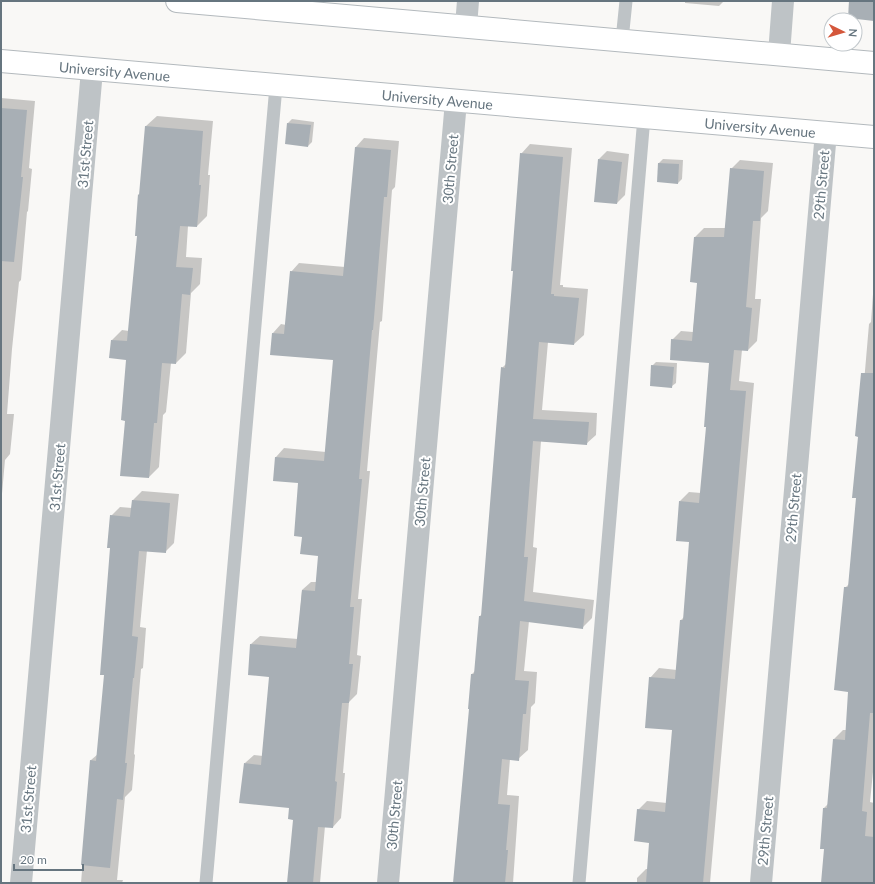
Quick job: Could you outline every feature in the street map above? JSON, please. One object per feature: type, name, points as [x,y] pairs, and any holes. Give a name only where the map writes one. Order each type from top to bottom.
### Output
[{"type":"main road","points":[[177,1],[282,5],[466,26],[874,62]]},
{"type":"main road","name":"University Avenue","points":[[1,61],[874,137]]},
{"type":"street","points":[[466,26],[468,1]]},
{"type":"street","points":[[778,54],[783,1]]},
{"type":"street","name":"31st Street","points":[[21,883],[92,70]]},
{"type":"street","name":"30th Street","points":[[388,883],[456,101]]},
{"type":"street","name":"29th Street","points":[[761,883],[826,132]]},
{"type":"lane","points":[[622,40],[626,1]]},
{"type":"lane","points":[[206,883],[276,86]]},
{"type":"lane","points":[[579,883],[644,117]]},
{"type":"building","points":[[849,1],[874,1],[874,21],[863,20],[863,12],[848,12]]},
{"type":"building","points":[[1,108],[27,110],[21,177],[23,177],[14,262],[1,261]]},
{"type":"building","points":[[287,123],[311,125],[308,147],[285,144]]},
{"type":"building","points":[[145,126],[203,131],[199,185],[201,185],[197,227],[180,226],[176,267],[193,268],[190,295],[182,294],[176,364],[162,363],[157,423],[154,423],[149,478],[120,476],[125,421],[121,420],[126,360],[109,358],[111,340],[127,341],[137,236],[135,236],[138,194],[139,195]]},
{"type":"building","points":[[355,147],[391,150],[387,197],[384,197],[359,479],[362,479],[350,607],[354,607],[349,664],[353,664],[349,703],[342,703],[335,781],[337,782],[333,828],[318,827],[313,883],[287,883],[293,820],[288,819],[289,808],[239,803],[244,763],[261,765],[269,677],[248,675],[250,644],[296,648],[302,590],[315,591],[318,556],[300,554],[302,537],[294,536],[298,483],[273,481],[275,457],[324,461],[333,360],[270,355],[272,333],[284,334],[290,271],[343,276]]},
{"type":"building","points":[[520,153],[563,157],[551,294],[554,294],[554,296],[579,298],[574,345],[539,342],[533,419],[589,422],[587,445],[533,441],[524,557],[528,557],[524,601],[585,609],[583,629],[520,621],[515,680],[529,681],[526,714],[523,714],[519,761],[502,759],[498,804],[510,805],[505,883],[453,883],[471,674],[474,674],[479,616],[481,616],[501,367],[505,368],[513,271],[511,271]]},
{"type":"building","points":[[598,159],[622,162],[617,204],[594,202]]},
{"type":"building","points":[[658,163],[679,164],[678,184],[657,182]]},
{"type":"building","points":[[730,168],[764,171],[760,221],[753,221],[746,307],[752,308],[748,351],[734,350],[730,390],[746,391],[703,883],[646,883],[649,843],[634,841],[637,809],[665,812],[672,730],[645,728],[649,677],[675,679],[680,620],[683,620],[689,542],[676,541],[679,501],[699,503],[706,427],[704,427],[709,363],[670,360],[671,339],[692,341],[697,283],[690,282],[694,237],[724,237]]},
{"type":"building","points":[[651,365],[674,367],[672,388],[650,386]]},
{"type":"building","points":[[861,373],[874,373],[874,695],[873,713],[870,713],[862,811],[867,812],[865,836],[874,837],[874,883],[821,883],[824,849],[820,849],[823,808],[827,808],[833,739],[845,740],[848,692],[834,690],[844,587],[848,587],[856,498],[852,498],[858,437],[855,436]]},
{"type":"building","points":[[132,500],[170,503],[166,553],[139,551],[132,636],[138,637],[125,763],[127,763],[123,800],[117,799],[110,868],[81,865],[90,760],[96,761],[104,675],[100,675],[110,548],[107,548],[110,515],[130,517]]}]
